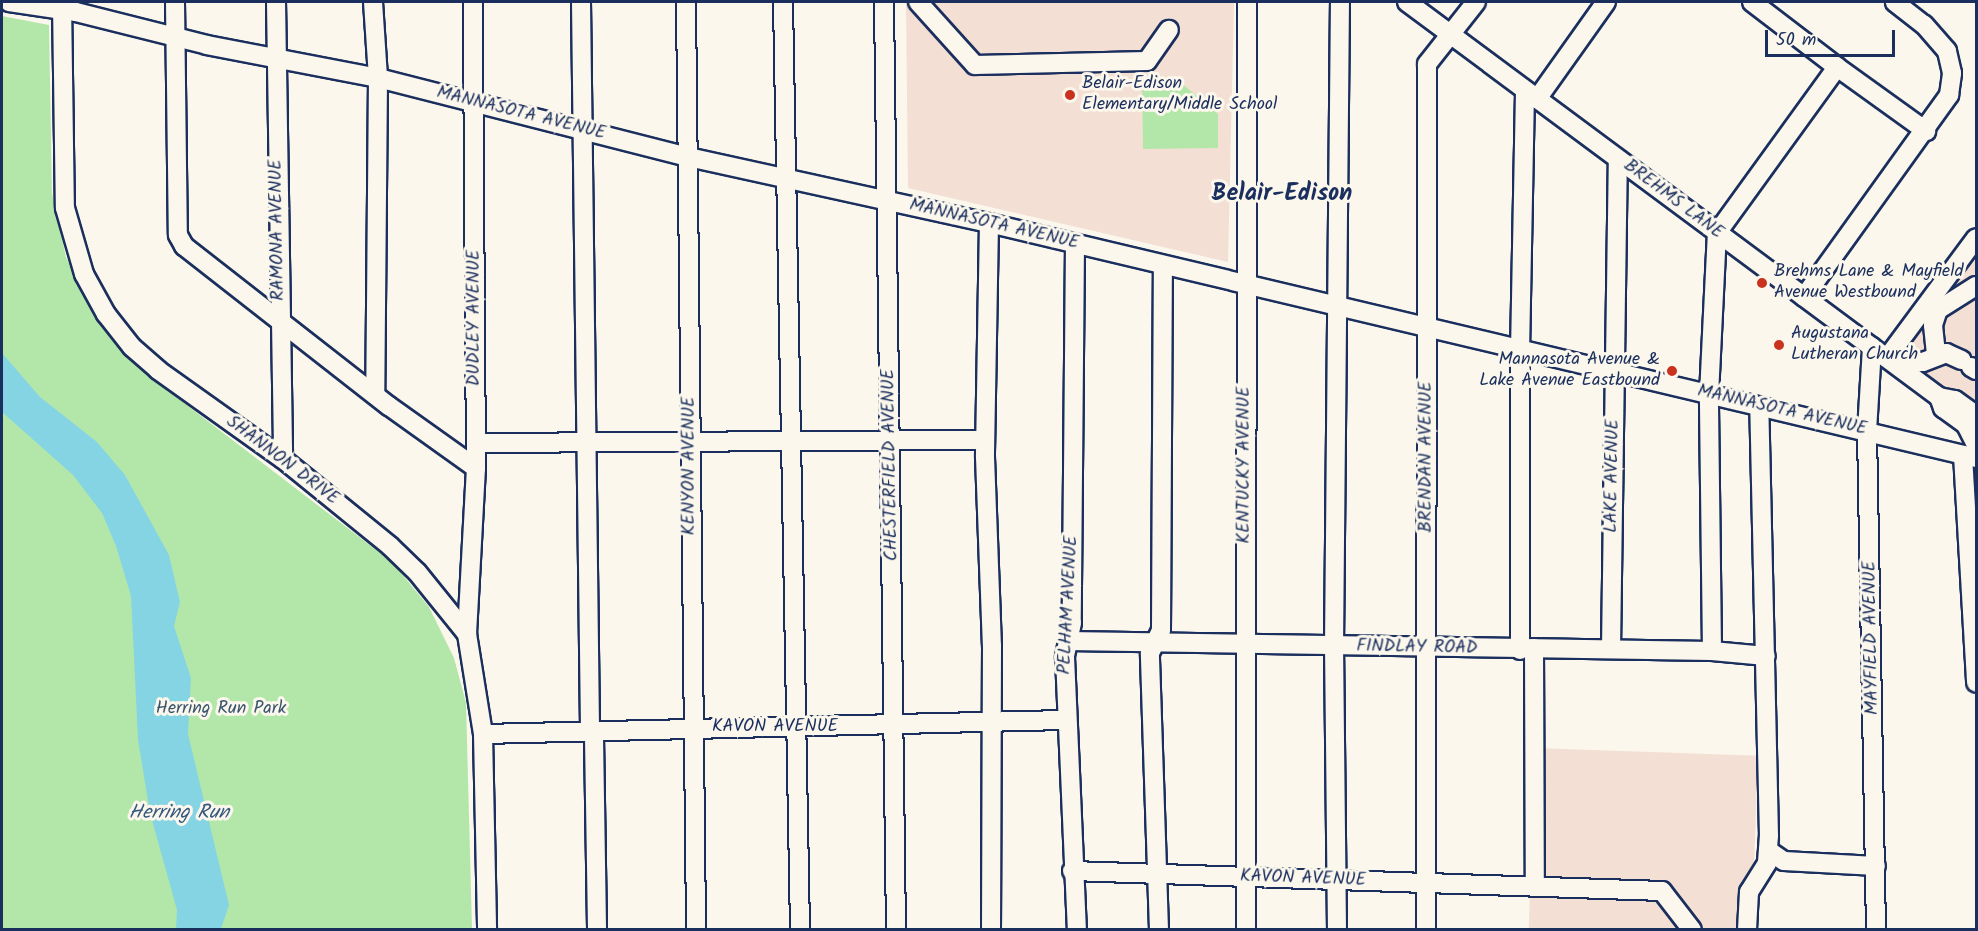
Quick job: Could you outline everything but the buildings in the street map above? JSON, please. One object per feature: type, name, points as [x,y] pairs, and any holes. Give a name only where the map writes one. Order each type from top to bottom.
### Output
[{"type":"street","name":"MANNASOTA AVENUE","points":[[9,2],[62,5],[175,37],[378,78],[583,129],[687,158],[989,223],[1614,375],[1972,453]]},
{"type":"street","points":[[175,2],[178,235],[184,246],[375,395],[476,468]]},
{"type":"street","name":"RAMONA AVENUE","points":[[276,2],[279,318],[283,459]]},
{"type":"street","points":[[373,2],[378,78],[375,395]]},
{"type":"street","name":"DUDLEY AVENUE","points":[[467,634],[476,468],[476,103],[473,2]]},
{"type":"street","points":[[581,2],[590,730],[594,737],[597,930]]},
{"type":"street","name":"KENYON AVENUE","points":[[686,2],[696,930]]},
{"type":"street","points":[[783,2],[789,442],[800,930]]},
{"type":"street","name":"CHESTERFIELD AVENUE","points":[[884,2],[896,930]]},
{"type":"street","points":[[918,2],[975,65],[1147,61],[1169,30]]},
{"type":"street","name":"KENTUCKY AVENUE","points":[[1246,930],[1244,645],[1247,2]]},
{"type":"street","points":[[1337,930],[1334,647],[1340,2]]},
{"type":"street","name":"BREHMS LANE","points":[[1407,2],[1939,397],[1955,400],[1977,415]]},
{"type":"street","name":"BRENDAN AVENUE","points":[[1426,930],[1428,64],[1476,2]]},
{"type":"street","points":[[1535,885],[1520,352],[1531,95],[1606,2]]},
{"type":"street","points":[[1752,2],[1926,131]]},
{"type":"street","points":[[1804,297],[1926,131],[1949,95],[1951,62],[1937,38],[1895,2]]},
{"type":"street","name":"SHANNON DRIVE","points":[[62,5],[64,208],[84,274],[106,314],[132,347],[283,459],[390,546],[467,634]]},
{"type":"street","points":[[1712,651],[1709,394],[1717,233],[1837,67]]},
{"type":"street","name":"LAKE AVENUE","points":[[1611,650],[1618,159]]},
{"type":"street","points":[[989,223],[985,440],[992,646],[989,723],[991,930]]},
{"type":"street","points":[[1892,362],[1933,307],[1977,238]]},
{"type":"street","name":"PELHAM AVENUE","points":[[1075,243],[1072,623],[1068,641],[1066,720],[1072,871],[1077,930]]},
{"type":"street","points":[[1159,930],[1150,653],[1161,630],[1163,267]]},
{"type":"street","points":[[1933,307],[1977,286]]},
{"type":"street","points":[[1933,307],[1936,354]]},
{"type":"street","name":"MAYFIELD AVENUE","points":[[1872,347],[1866,430],[1876,930]]},
{"type":"street","points":[[1892,362],[1923,362],[1936,354],[1946,353],[1970,366]]},
{"type":"street","name":"BREHMS LANE","points":[[1939,397],[1943,408],[1966,425],[1972,453]]},
{"type":"street","points":[[1747,930],[1749,892],[1767,863],[1768,850],[1766,656],[1759,406]]},
{"type":"street","points":[[476,443],[690,444],[891,439],[985,440]]},
{"type":"street","points":[[1972,453],[1977,683]]},
{"type":"street","points":[[467,634],[483,734],[487,930]]},
{"type":"street","name":"FINDLAY ROAD","points":[[1068,641],[1334,647],[1712,651],[1766,656]]},
{"type":"street","name":"KAVON AVENUE","points":[[483,734],[693,727],[894,727],[1066,720]]},
{"type":"street","points":[[1768,850],[1784,861],[1876,866]]},
{"type":"street","name":"KAVON AVENUE","points":[[1072,871],[1246,876],[1338,882],[1427,882],[1662,891],[1692,930]]},
{"type":"shaded area","name":"Belair-Edison Elementary/Middle School","points":[[906,2],[1234,2],[1228,262],[908,188]]},
{"type":"shaded area","points":[[1976,242],[1976,426],[1888,363]]},
{"type":"shaded area","points":[[1535,748],[1758,756],[1752,930],[1529,930]]},
{"type":"green space","name":"Herring Run Park","points":[[2,16],[49,25],[52,193],[66,257],[93,313],[122,352],[146,374],[392,562],[429,607],[454,658],[466,703],[472,929],[2,930]]},
{"type":"green space","points":[[1142,76],[1174,77],[1218,114],[1218,148],[1143,149]]},
{"type":"water","name":"Herring Run","points":[[2,353],[40,397],[97,442],[125,475],[169,555],[180,602],[174,626],[191,678],[188,734],[229,905],[221,929],[176,929],[177,910],[150,813],[138,740],[131,596],[116,546],[102,513],[73,475],[2,412]]},
{"type":"place","name":"Belair-Edison Elementary/Middle School","points":[[1070,95]]},
{"type":"place","name":"Brehms Lane & Mayfield Avenue Westbound","points":[[1762,283]]},
{"type":"place","name":"Augustana Lutheran Church","points":[[1779,345]]},
{"type":"place","name":"Mannasota Avenue & Lake Avenue Eastbound","points":[[1672,371]]},
{"type":"district","name":"Belair-Edison","points":[[1282,194]]}]
